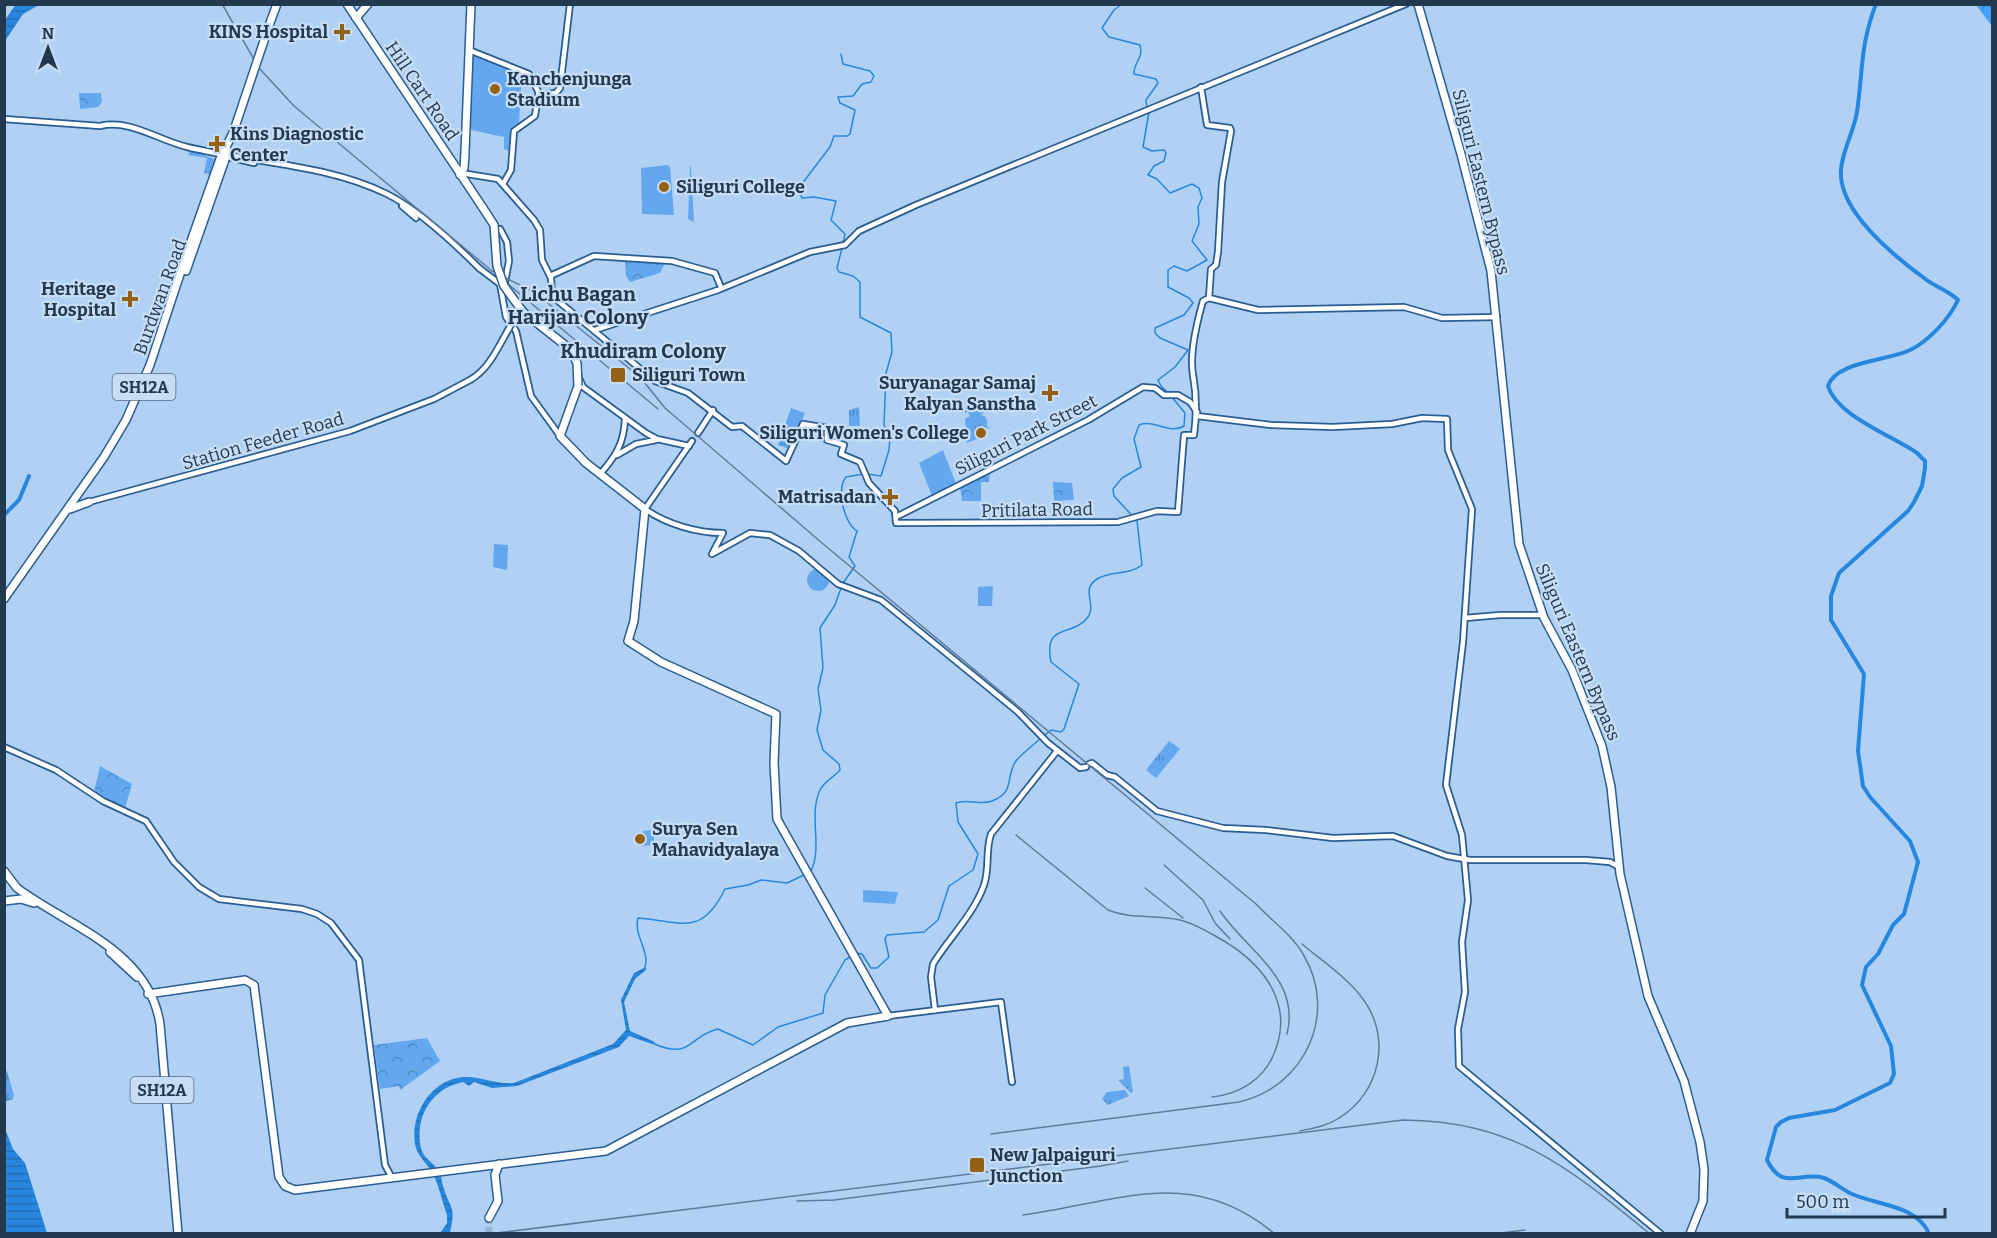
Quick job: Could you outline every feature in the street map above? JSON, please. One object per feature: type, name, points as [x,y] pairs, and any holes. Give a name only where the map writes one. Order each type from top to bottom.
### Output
[{"type":"main road","name":"Burdwan Road","points":[[52,533],[110,452],[132,414],[233,133],[275,4]]},
{"type":"main road","name":"Hill Cart Road","points":[[349,4],[461,169],[494,227],[501,278],[521,310],[572,352],[577,363],[578,388],[560,436]]},
{"type":"main road","points":[[356,16],[366,4]]},
{"type":"main road","name":"Siliguri Eastern Bypass","points":[[1419,4],[1486,252],[1497,317],[1516,524],[1523,559],[1543,615],[1572,669],[1602,746],[1611,787],[1616,853],[1648,996],[1688,1092],[1703,1154],[1703,1200],[1691,1233]]},
{"type":"main road","points":[[461,169],[470,5]]},
{"type":"main road","name":"Burdwan Road","points":[[4,602],[108,452],[129,414],[176,294]]},
{"type":"main road","points":[[154,992],[245,980],[254,985],[279,1177],[285,1186],[298,1190],[609,1150],[847,1023],[884,1014],[776,815],[776,712],[760,708],[661,662],[628,641],[634,621],[645,509],[600,474],[560,436]]},
{"type":"main road","points":[[84,490],[88,501]]},
{"type":"main road","points":[[77,497],[88,501]]},
{"type":"main road","points":[[70,509],[88,501]]},
{"type":"main road","name":"Siliguri Eastern Bypass","points":[[1516,524],[1525,558],[1545,613],[1577,675],[1606,752],[1614,790],[1619,865]]},
{"type":"main road","name":"SH12A","points":[[4,872],[15,886]]},
{"type":"main road","name":"SH12A","points":[[4,881],[114,951],[133,966],[154,992],[166,1073],[176,1233]]},
{"type":"main road","name":"SH12A","points":[[15,886],[8,901],[34,903],[110,952],[154,992],[176,1233]]},
{"type":"main road","points":[[489,1218],[498,1197],[496,1173],[499,1164]]},
{"type":"main road","points":[[487,1166],[496,1173]]},
{"type":"street","points":[[539,93],[556,93],[560,88],[570,4]]},
{"type":"street","points":[[595,330],[720,287],[810,252],[842,246],[859,231],[916,205],[1406,4]]},
{"type":"street","points":[[468,49],[531,75],[539,93]]},
{"type":"street","points":[[1201,87],[1207,124],[1230,128],[1231,131],[1224,165],[1218,252],[1216,265],[1211,270],[1209,298]]},
{"type":"street","points":[[503,184],[511,170],[512,134],[521,124],[535,116],[535,100],[539,93]]},
{"type":"street","points":[[4,118],[100,126],[110,123],[137,128],[189,147],[343,177],[387,194],[409,208],[480,269],[503,284],[523,308],[571,347],[577,356],[583,387],[657,440]]},
{"type":"street","points":[[461,169],[488,175],[503,184],[538,227],[543,263],[550,276],[552,296],[655,381],[678,388],[713,410],[732,427],[742,426],[786,461],[803,423],[827,428],[827,440],[844,445],[841,454],[860,462],[866,476],[894,508],[896,517]]},
{"type":"street","points":[[474,194],[496,224]]},
{"type":"street","points":[[500,229],[507,242],[509,257],[503,284],[506,317],[515,328],[531,396],[554,431],[560,436]]},
{"type":"street","points":[[550,276],[594,256],[691,265],[715,273],[720,287]]},
{"type":"street","points":[[1497,317],[1442,318],[1404,307],[1258,310],[1209,298],[1203,301],[1195,342],[1193,375],[1197,393],[1197,414],[1261,424],[1333,427],[1392,424],[1422,418],[1447,419],[1448,450],[1472,509],[1465,618],[1446,785],[1462,835],[1468,900],[1462,942],[1465,992],[1458,1029],[1459,1066],[1661,1233]]},
{"type":"street","name":"Station Feeder Road","points":[[88,501],[350,431],[441,395],[469,381],[488,365],[521,310]]},
{"type":"street","name":"Siliguri Park Street","points":[[896,517],[1088,420],[1143,387],[1167,395],[1176,394],[1187,399],[1197,414]]},
{"type":"street","points":[[698,434],[713,410]]},
{"type":"street","name":"Pritilata Road","points":[[896,517],[896,523],[1011,524],[1130,519],[1157,511],[1178,512],[1185,435],[1194,435],[1197,414]]},
{"type":"street","points":[[617,455],[625,434],[626,419]]},
{"type":"street","points":[[600,474],[617,455],[636,444],[657,440],[691,444],[645,509],[658,518],[690,528],[723,533],[712,554],[750,533],[770,535],[807,556],[838,584],[881,600],[1018,712],[1037,734],[1080,768],[1092,763],[1107,776],[1115,777],[1157,811],[1223,828],[1333,837],[1393,836],[1463,859],[1607,862],[1619,865]]},
{"type":"street","points":[[1465,618],[1543,615]]},
{"type":"street","points":[[4,747],[56,770],[103,801],[146,821],[174,862],[199,887],[219,899],[302,909],[317,914],[331,923],[359,960],[385,1167],[392,1178]]},
{"type":"street","points":[[935,1010],[933,964],[983,888],[991,834],[1057,751]]},
{"type":"street","points":[[1607,862],[1613,859],[1616,853]]},
{"type":"street","points":[[884,1014],[1001,1002],[1011,1080]]},
{"type":"green space","points":[[1976,5],[1992,5],[1992,26]]},
{"type":"green space","name":"Kanchenjunga Stadium","points":[[470,51],[522,72],[519,125],[511,130],[510,151],[504,149],[504,137],[471,130],[471,127],[467,126]]},
{"type":"green space","points":[[79,93],[101,93],[102,102],[98,107],[80,109]]},
{"type":"green space","points":[[190,151],[215,159],[210,174],[204,173],[207,158],[188,155]]},
{"type":"green space","points":[[667,165],[670,167],[674,215],[642,214],[641,168]]},
{"type":"green space","points":[[691,167],[694,222],[688,219]]},
{"type":"green space","points":[[625,260],[665,263],[660,273],[630,282],[626,276]]},
{"type":"green space","points":[[965,406],[986,411],[979,416],[984,414],[982,416],[985,416],[988,423],[985,424],[988,425],[986,428],[993,426],[982,431],[984,436],[967,443],[965,419],[970,416],[968,412],[965,413]]},
{"type":"green space","points":[[859,407],[860,426],[849,426],[849,410]]},
{"type":"green space","points":[[791,408],[805,413],[790,449],[778,445]]},
{"type":"green space","points":[[943,450],[956,484],[932,496],[919,463]]},
{"type":"green space","points":[[990,472],[989,482],[981,482],[981,501],[962,501],[960,487]]},
{"type":"green space","points":[[1053,482],[1072,483],[1074,500],[1054,501]]},
{"type":"green space","points":[[494,544],[508,545],[507,570],[493,567]]},
{"type":"green space","points":[[818,569],[826,572],[829,580],[826,588],[818,591],[810,588],[807,580],[810,572]]},
{"type":"green space","points":[[993,586],[992,606],[978,606],[978,587]]},
{"type":"green space","points":[[1169,741],[1180,749],[1156,778],[1146,770]]},
{"type":"green space","points":[[100,766],[132,784],[125,808],[94,792]]},
{"type":"green space","points":[[654,830],[654,845],[641,846],[643,831]]},
{"type":"green space","points":[[863,890],[898,892],[895,904],[863,902]]},
{"type":"green space","points":[[427,1038],[440,1061],[400,1090],[399,1086],[380,1089],[374,1045]]},
{"type":"green space","points":[[5,1065],[14,1095],[13,1099],[5,1102]]},
{"type":"green space","points":[[1129,1066],[1133,1092],[1131,1093],[1118,1080],[1124,1079],[1123,1067]]},
{"type":"green space","points":[[1125,1090],[1129,1096],[1108,1105],[1102,1099],[1107,1092]]},
{"type":"shaded area","points":[[16,4],[39,5],[23,14],[5,41],[5,20]]},
{"type":"shaded area","points":[[644,968],[647,969],[635,979],[624,1002],[630,1031],[655,1042],[652,1044],[629,1036],[619,1047],[517,1086],[492,1088],[474,1082],[469,1086],[463,1082],[442,1090],[434,1097],[423,1115],[420,1137],[424,1154],[440,1173],[453,1212],[450,1233],[440,1233],[447,1223],[447,1215],[430,1168],[415,1144],[416,1121],[426,1100],[442,1084],[453,1079],[470,1077],[514,1083],[613,1044],[626,1030],[621,1000],[634,973]]},
{"type":"shaded area","points":[[4,1126],[13,1149],[25,1163],[47,1233],[5,1233]]},
{"type":"waterway","points":[[1122,4],[1114,10],[1102,28],[1109,37],[1140,45],[1141,53],[1134,74],[1156,79],[1158,83],[1146,100],[1147,108]]},
{"type":"waterway","points":[[1876,4],[1867,32],[1856,119],[1842,162],[1842,185],[1858,216],[1884,245],[1924,278],[1958,300],[1938,329],[1917,346],[1900,354],[1841,371],[1828,386],[1833,397],[1853,416],[1906,446],[1925,461],[1922,486],[1908,511],[1839,573],[1831,596],[1831,620],[1864,674],[1858,751],[1863,786],[1870,797],[1910,841],[1918,862],[1904,914],[1893,925],[1878,954],[1866,967],[1862,985],[1891,1046],[1894,1074],[1890,1083],[1835,1110],[1789,1118],[1781,1122],[1776,1127],[1767,1160],[1773,1170],[1785,1178],[1824,1178],[1852,1194],[1906,1212],[1924,1224],[1929,1234]]},
{"type":"waterway","points":[[841,54],[843,64],[870,71],[874,76],[871,82],[862,84],[853,96],[838,97],[840,103],[855,110],[850,134],[834,136],[830,147],[798,189],[802,198],[814,197],[836,201],[831,220],[845,234],[843,243]]},
{"type":"waterway","points":[[1149,112],[1143,147],[1152,151],[1164,150],[1166,153],[1164,161],[1154,166],[1148,175],[1157,179],[1170,193],[1192,184],[1199,188],[1202,198],[1198,207],[1199,224],[1192,241],[1207,260],[1187,271],[1174,266],[1168,270],[1168,287],[1189,298],[1193,303],[1184,315],[1155,328],[1155,333],[1160,338],[1188,350],[1175,367],[1158,380],[1168,393]]},
{"type":"waterway","points":[[842,248],[837,268],[839,272],[853,276],[860,282],[860,317],[891,333],[892,352],[886,373],[884,425],[890,437],[889,450],[881,476],[867,474]]},
{"type":"waterway","points":[[857,953],[862,954],[871,968],[877,968],[889,957],[885,939],[887,935],[924,932],[938,920],[949,886],[973,870],[978,854],[958,822],[956,803],[965,801],[983,803],[999,797],[1007,788],[1016,761],[1051,730],[1061,732],[1064,729],[1079,684],[1051,662],[1051,641],[1055,635],[1075,627],[1088,617],[1091,607],[1089,592],[1092,583],[1102,576],[1131,571],[1142,565],[1137,521],[1114,496],[1113,489],[1122,478],[1141,467],[1134,439],[1139,425],[1150,424],[1173,429],[1184,426],[1185,413],[1171,396]]},
{"type":"waterway","points":[[843,583],[855,566],[849,557],[857,531],[845,514],[842,497],[843,482],[846,477],[863,474]]},
{"type":"waterway","points":[[4,515],[19,500],[29,476]]},
{"type":"waterway","points":[[811,871],[816,851],[815,810],[817,800],[822,787],[840,770],[839,764],[823,750],[817,730],[821,710],[818,689],[823,668],[820,628],[835,605],[841,588]]},
{"type":"waterway","points":[[644,970],[646,957],[638,931],[638,918],[689,923],[707,915],[725,889],[761,880],[787,883],[804,875]]},
{"type":"waterway","points":[[652,1043],[665,1048],[683,1048],[708,1032],[718,1029],[753,1045],[778,1027],[823,1013],[825,995],[845,960],[850,957]]},
{"type":"tunnel","points":[[489,1218],[489,1234]]},
{"type":"railway","points":[[222,4],[259,68],[294,106],[492,271],[534,292],[640,377],[665,408],[822,543],[1256,904],[1287,934],[1303,954],[1313,977],[1317,1000],[1316,1023],[1309,1044],[1298,1064],[1282,1081],[1262,1094],[1239,1102],[991,1134]]},
{"type":"railway","points":[[508,284],[658,409]]},
{"type":"railway","points":[[1016,835],[1108,910],[1126,915],[1171,918],[1190,923],[1232,946],[1259,970],[1277,999],[1280,1032],[1275,1051],[1265,1070],[1242,1089],[1212,1097]]},
{"type":"railway","points":[[1164,865],[1203,900],[1215,923],[1230,939]]},
{"type":"railway","points":[[1145,888],[1183,918]]},
{"type":"railway","points":[[1220,911],[1279,981],[1286,997],[1289,1015],[1287,1034]]},
{"type":"railway","points":[[1300,1131],[1330,1123],[1353,1107],[1372,1080],[1379,1047],[1372,1014],[1363,999],[1342,977],[1302,944]]},
{"type":"railway","points":[[489,1234],[1403,1120],[1442,1122],[1477,1129],[1537,1152],[1592,1188],[1650,1234]]},
{"type":"railway","points":[[1060,1152],[1105,1150]]},
{"type":"railway","points":[[797,1201],[834,1200],[1128,1161]]},
{"type":"railway","points":[[1023,1215],[1123,1197],[1154,1193],[1184,1194],[1214,1200],[1244,1213],[1275,1234]]},
{"type":"railway","points":[[1493,1234],[1525,1230]]},
{"type":"place","name":"KINS Hospital","points":[[342,32]]},
{"type":"place","name":"Kanchenjunga Stadium","points":[[495,89]]},
{"type":"place","name":"Kins Diagnostic Center","points":[[217,144]]},
{"type":"place","name":"Siliguri College","points":[[664,187]]},
{"type":"place","name":"Heritage Hospital","points":[[130,299]]},
{"type":"place","name":"Siliguri Town","points":[[618,375]]},
{"type":"place","name":"Suryanagar Samaj Kalyan Sanstha","points":[[1050,393]]},
{"type":"place","name":"Siliguri Women's College","points":[[981,433]]},
{"type":"place","name":"Matrisadan","points":[[890,497]]},
{"type":"place","name":"Surya Sen Mahavidyalaya","points":[[640,839]]},
{"type":"place","name":"New Jalpaiguri Junction","points":[[977,1165]]},
{"type":"district","name":"Lichu Bagan Harijan Colony","points":[[578,306]]},
{"type":"district","name":"Khudiram Colony","points":[[643,351]]}]
